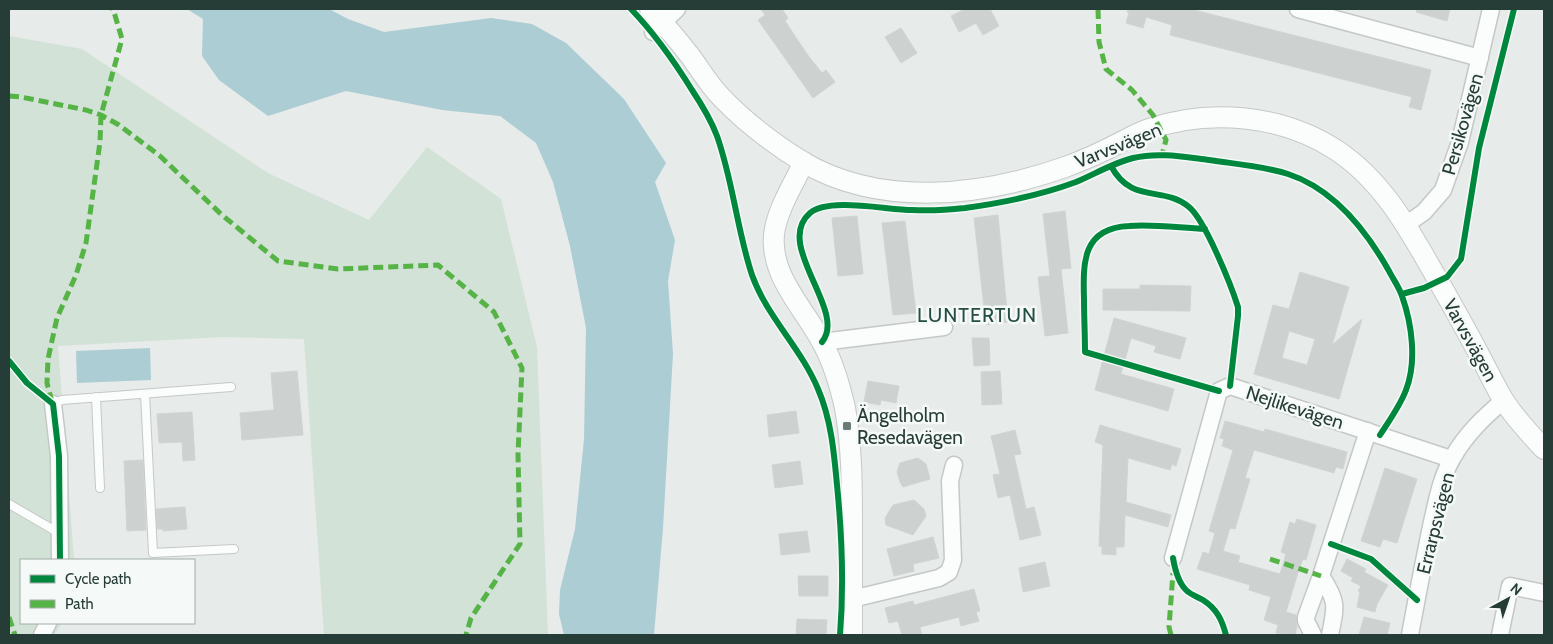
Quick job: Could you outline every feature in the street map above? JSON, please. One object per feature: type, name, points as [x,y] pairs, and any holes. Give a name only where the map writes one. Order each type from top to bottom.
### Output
[{"type":"street","points":[[655,21],[677,9]]},
{"type":"street","name":"Persikovägen","points":[[1407,224],[1424,212],[1443,190],[1460,142],[1491,9]]},
{"type":"street","points":[[1306,10],[1480,58]]},
{"type":"street","name":"Varvsvägen","points":[[655,21],[721,98],[759,132],[804,162],[837,177],[891,190],[937,192],[980,188],[1021,180],[1065,167],[1104,151],[1148,129],[1190,119],[1230,117],[1263,122],[1308,134],[1355,163],[1407,224],[1504,400],[1544,449]]},
{"type":"street","points":[[804,162],[779,213],[774,243],[782,280],[822,342],[835,370],[845,410],[852,471],[852,635]]},
{"type":"street","points":[[822,342],[944,326]]},
{"type":"street","name":"Nejlikevägen","points":[[1173,558],[1219,391],[1230,386],[1451,458]]},
{"type":"street","name":"Errarpsvägen","points":[[1410,635],[1440,485],[1451,458],[1470,432],[1504,400]]},
{"type":"street","points":[[53,404],[59,456],[60,559]]},
{"type":"street","points":[[1313,635],[1306,617],[1368,431]]},
{"type":"street","points":[[852,599],[939,578],[949,572],[953,560],[950,481],[954,465]]},
{"type":"street","points":[[1321,576],[1332,593],[1336,608],[1330,635]]},
{"type":"street","points":[[1500,635],[1510,586],[1544,593]]},
{"type":"lane","points":[[53,404],[62,400],[231,387]]},
{"type":"lane","points":[[145,394],[153,552],[234,548]]},
{"type":"lane","points":[[96,397],[100,488]]},
{"type":"lane","points":[[9,504],[59,533]]},
{"type":"green space","points":[[9,36],[82,49],[268,173],[369,220],[427,147],[501,199],[537,347],[548,635],[324,635],[304,339],[223,337],[58,346],[74,559],[20,559],[20,624],[61,624],[54,635],[9,635]]},
{"type":"water","points":[[187,9],[329,9],[348,19],[384,32],[491,18],[532,24],[566,43],[624,99],[666,163],[655,182],[675,240],[668,281],[673,354],[663,528],[654,635],[564,635],[559,614],[560,590],[575,529],[584,439],[586,328],[570,246],[553,182],[536,143],[500,116],[442,110],[346,91],[268,116],[219,80],[202,56],[203,19]]},
{"type":"water","points":[[150,348],[151,380],[77,383],[76,351]]},
{"type":"building","points":[[761,9],[782,9],[788,18],[785,21],[807,54],[822,73],[826,70],[835,82],[813,98],[758,20],[765,15]]},
{"type":"building","points":[[965,9],[990,9],[999,26],[983,35],[976,23],[959,32],[951,16]]},
{"type":"building","points":[[1128,9],[1190,9],[1431,70],[1421,110],[1409,107],[1412,97],[1170,35],[1172,25],[1146,17],[1143,28],[1126,23],[1129,13],[1127,12]]},
{"type":"building","points":[[1417,9],[1450,9],[1447,21],[1416,12]]},
{"type":"building","points":[[901,28],[917,53],[901,63],[885,37]]},
{"type":"building","points":[[1065,211],[1071,268],[1061,269],[1068,333],[1045,336],[1038,277],[1050,276],[1043,214]]},
{"type":"building","points":[[998,215],[1008,322],[986,325],[974,218]]},
{"type":"building","points":[[857,216],[863,274],[838,276],[832,218]]},
{"type":"building","points":[[905,221],[916,313],[893,315],[882,223]]},
{"type":"building","points":[[1300,272],[1349,287],[1332,345],[1362,319],[1339,399],[1254,374],[1273,305],[1289,309]],"holes":[[[1289,331],[1315,339],[1307,365],[1282,358]]]},
{"type":"building","points":[[1140,285],[1191,286],[1190,311],[1103,310],[1103,289],[1140,289]]},
{"type":"building","points":[[1114,318],[1186,338],[1180,359],[1154,352],[1156,346],[1131,338],[1121,374],[1174,389],[1168,411],[1095,390]]},
{"type":"building","points":[[972,338],[989,338],[990,365],[974,366]]},
{"type":"building","points":[[297,371],[303,435],[242,440],[240,413],[274,410],[271,373]]},
{"type":"building","points":[[1000,371],[1002,404],[982,405],[981,372]]},
{"type":"building","points":[[868,381],[899,386],[896,403],[881,400],[880,405],[864,402]]},
{"type":"building","points":[[796,411],[799,433],[769,437],[767,415]]},
{"type":"building","points":[[192,412],[195,460],[183,461],[182,442],[159,443],[157,414]]},
{"type":"building","points":[[1225,421],[1264,432],[1265,429],[1347,452],[1343,469],[1336,467],[1334,473],[1254,450],[1245,478],[1250,479],[1235,529],[1230,528],[1223,551],[1240,556],[1238,562],[1280,574],[1286,554],[1281,552],[1290,522],[1295,524],[1297,519],[1316,525],[1306,560],[1303,559],[1300,566],[1286,612],[1296,615],[1297,626],[1295,635],[1276,633],[1278,625],[1264,620],[1271,597],[1249,590],[1250,585],[1197,569],[1203,552],[1209,554],[1215,533],[1209,531],[1233,450],[1222,446],[1224,439],[1220,438]]},
{"type":"building","points":[[1100,425],[1181,449],[1176,466],[1172,464],[1170,470],[1128,458],[1126,502],[1171,515],[1168,527],[1125,515],[1124,547],[1116,547],[1116,555],[1102,554],[1102,547],[1099,546],[1103,445],[1095,442]]},
{"type":"building","points":[[1015,430],[1021,454],[1014,455],[1026,509],[1034,507],[1041,535],[1020,540],[1010,495],[998,498],[993,475],[1000,474],[991,436]]},
{"type":"building","points":[[918,458],[926,464],[930,479],[903,487],[897,472],[900,463]]},
{"type":"building","points":[[143,460],[146,530],[127,531],[124,461]]},
{"type":"building","points":[[800,461],[803,484],[775,488],[772,465]]},
{"type":"building","points":[[1385,468],[1417,479],[1397,543],[1383,539],[1380,547],[1361,541]]},
{"type":"building","points":[[914,500],[924,509],[926,516],[913,535],[886,525],[885,518],[893,505]]},
{"type":"building","points":[[185,507],[187,529],[163,531],[163,529],[157,529],[156,509]]},
{"type":"building","points":[[807,531],[810,552],[781,555],[779,534]]},
{"type":"building","points":[[933,537],[939,558],[913,564],[914,571],[894,576],[887,549]]},
{"type":"building","points":[[1347,559],[1366,569],[1364,572],[1388,585],[1377,604],[1375,612],[1357,607],[1360,592],[1358,591],[1361,586],[1351,581],[1353,578],[1341,571]]},
{"type":"building","points":[[1045,562],[1050,586],[1023,592],[1019,568]]},
{"type":"building","points":[[798,576],[828,576],[828,596],[799,596]]},
{"type":"building","points":[[974,589],[980,611],[976,612],[979,621],[961,626],[959,617],[920,627],[922,635],[902,635],[898,621],[889,623],[885,608],[913,601],[914,605]]},
{"type":"building","points":[[1364,617],[1390,623],[1387,635],[1359,635]]},
{"type":"building","points":[[797,619],[827,620],[826,635],[796,635]]},
{"type":"marked path","points":[[52,402],[47,383],[48,359],[57,318],[76,275],[86,243],[100,142],[101,115],[122,39],[112,9]]},
{"type":"marked path","points":[[1098,9],[1099,42],[1106,69],[1132,90],[1153,115],[1166,140],[1162,155]]},
{"type":"marked path","points":[[9,96],[86,110],[101,115],[119,125],[160,156],[222,215],[278,261],[338,269],[438,265],[494,312],[522,368],[518,454],[520,544],[471,618],[466,635]]},
{"type":"marked path","points":[[1270,559],[1321,576]]},
{"type":"marked path","points":[[1171,635],[1169,627],[1173,573]]},
{"type":"marked path","points":[[9,617],[15,635]]},
{"type":"cycle path","points":[[631,9],[671,58],[712,124],[727,170],[742,241],[752,275],[766,305],[811,374],[822,400],[833,448],[840,522],[842,560],[840,635]]},
{"type":"cycle path","points":[[1402,294],[1424,288],[1447,277],[1461,259],[1479,148],[1514,9]]},
{"type":"cycle path","points":[[822,342],[827,329],[826,313],[804,260],[800,242],[801,226],[810,213],[819,208],[859,205],[932,210],[979,206],[1049,191],[1076,182],[1118,163],[1142,156],[1181,156],[1259,167],[1288,174],[1305,181],[1334,200],[1359,226],[1370,241],[1401,293],[1411,331],[1411,367],[1404,396],[1380,435]]},
{"type":"cycle path","points":[[1111,166],[1119,178],[1128,186],[1148,193],[1169,197],[1189,207],[1210,239],[1224,269],[1238,307],[1230,386]]},
{"type":"cycle path","points":[[1205,229],[1129,226],[1114,228],[1102,233],[1094,240],[1088,250],[1084,273],[1085,352],[1219,391]]},
{"type":"cycle path","points":[[9,361],[27,383],[53,404],[59,456],[60,559]]},
{"type":"cycle path","points":[[1331,544],[1371,559],[1417,600]]},
{"type":"cycle path","points":[[1173,558],[1177,576],[1183,587],[1212,607],[1221,620],[1226,635]]},
{"type":"place","name":"Ängelholm Resedavägen","points":[[847,426]]},
{"type":"district","name":"LUNTERTUN","points":[[977,315]]}]
